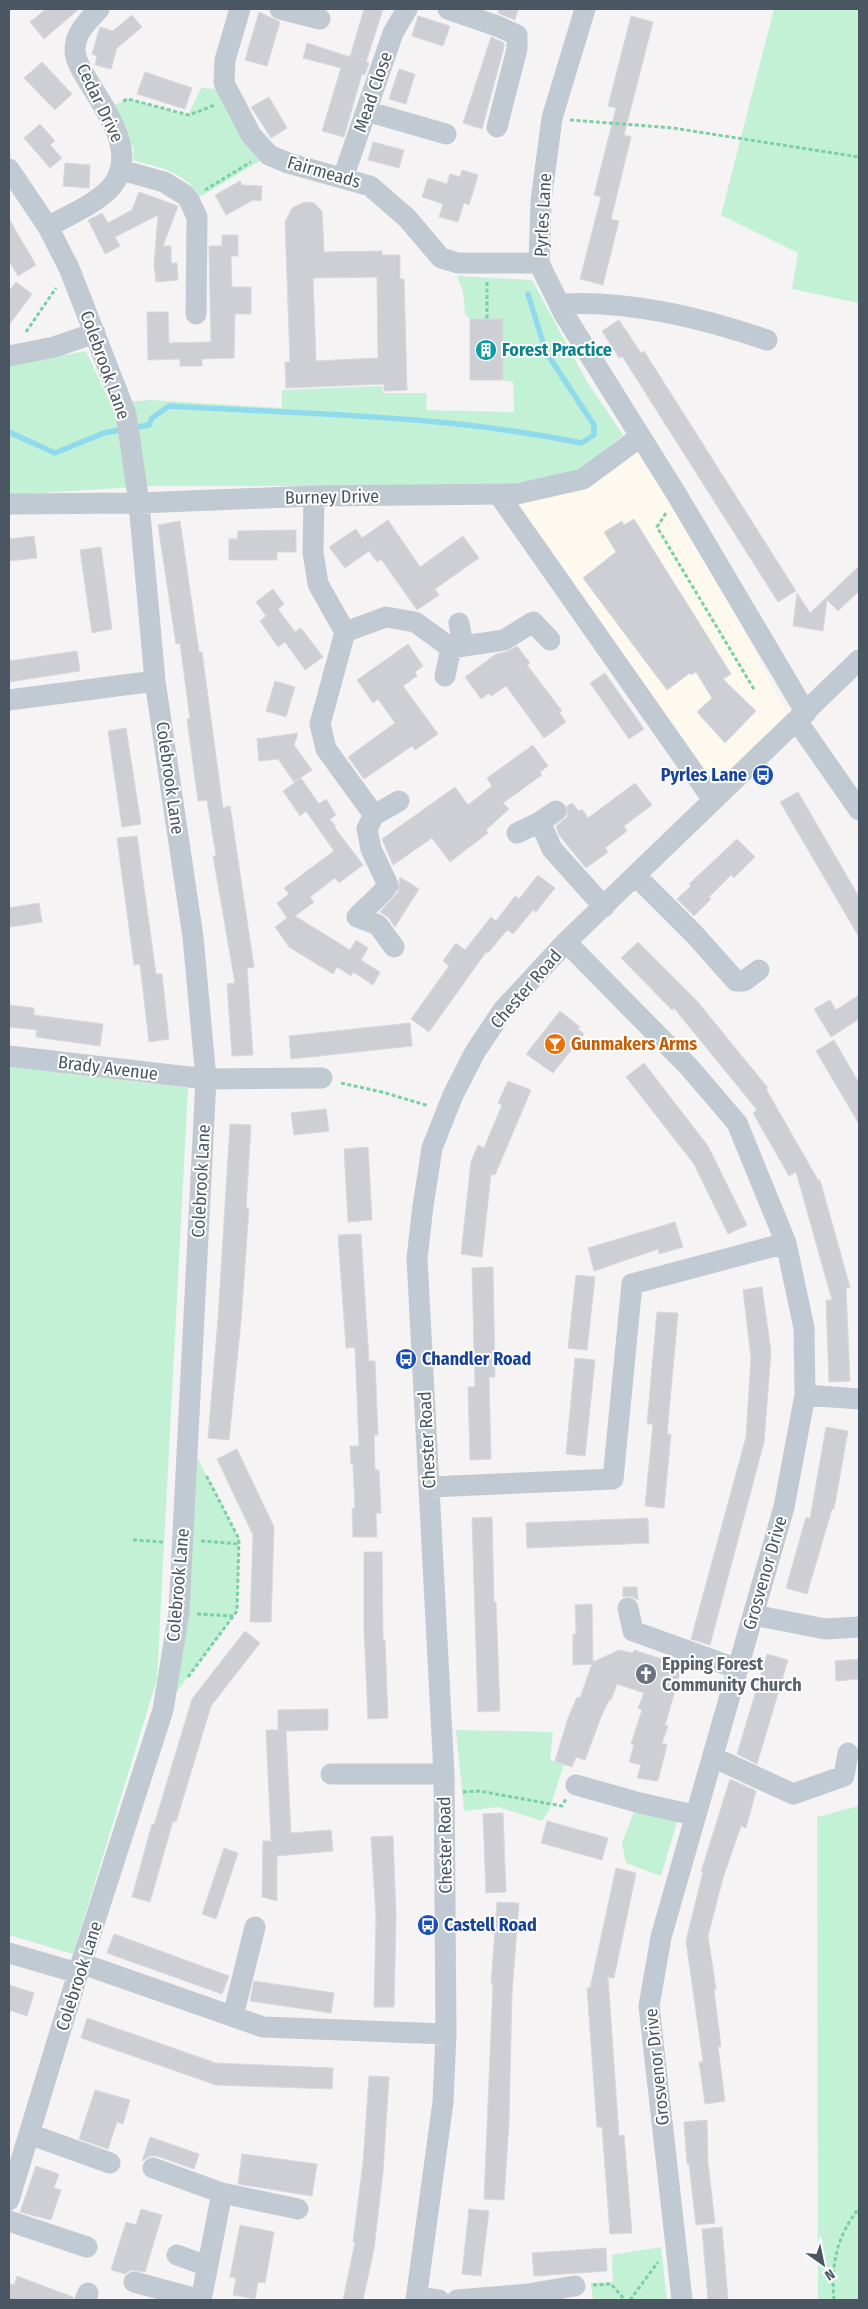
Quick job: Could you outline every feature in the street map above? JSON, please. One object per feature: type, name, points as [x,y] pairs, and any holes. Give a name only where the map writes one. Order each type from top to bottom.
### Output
[{"type":"street","name":"Cedar Drive","points":[[99,9],[81,27],[75,51],[80,67],[104,110],[123,150],[121,170]]},
{"type":"street","name":"Fairmeads","points":[[240,9],[226,60],[224,83],[251,135],[267,153],[288,163],[370,186],[407,218],[441,258],[458,263],[540,264]]},
{"type":"street","points":[[280,9],[320,19]]},
{"type":"street","name":"Mead Close","points":[[343,178],[394,33],[407,9]]},
{"type":"street","points":[[448,9],[498,26],[517,35],[517,49],[497,127]]},
{"type":"street","name":"Pyrles Lane","points":[[585,9],[552,118],[541,201],[540,264],[561,304],[564,314],[676,495],[801,717],[859,810]]},
{"type":"street","points":[[366,111],[446,134]]},
{"type":"street","name":"Colebrook Lane","points":[[9,168],[48,227],[69,268],[126,414],[139,503],[155,681],[193,937],[206,1079],[179,1612],[163,1710],[80,1969],[21,2142],[9,2200]]},
{"type":"street","points":[[48,227],[102,196],[112,185],[121,170],[164,182],[186,196],[197,217],[196,314]]},
{"type":"street","points":[[561,304],[585,303],[684,316],[767,340]]},
{"type":"street","points":[[10,356],[54,347],[95,332]]},
{"type":"street","name":"Burney Drive","points":[[9,504],[139,503],[314,496],[517,494],[582,479],[640,437]]},
{"type":"street","points":[[499,495],[713,800]]},
{"type":"street","points":[[314,496],[313,552],[318,584],[346,632],[320,724],[326,748],[374,815]]},
{"type":"street","points":[[346,632],[386,617],[415,622],[457,647],[504,640],[533,622],[550,640]]},
{"type":"street","points":[[445,676],[457,647],[459,623]]},
{"type":"street","name":"Chester Road","points":[[417,2299],[443,2102],[446,2034],[444,1784],[417,1258],[422,1206],[432,1148],[448,1112],[453,1095],[475,1052],[503,1010],[566,942],[604,908],[859,660]]},
{"type":"street","points":[[9,700],[155,681]]},
{"type":"street","points":[[394,947],[378,925],[357,917],[374,898],[384,892],[388,884],[368,837],[367,829],[374,815],[399,801]]},
{"type":"street","points":[[517,833],[548,816],[552,849],[604,908]]},
{"type":"street","points":[[636,876],[695,935],[736,982],[744,981],[759,970]]},
{"type":"street","name":"Grosvenor Drive","points":[[566,942],[689,1067],[737,1123],[786,1243],[804,1328],[805,1395],[784,1507],[713,1757],[694,1815],[661,1937],[649,2006],[682,2300]]},
{"type":"street","name":"Brady Avenue","points":[[9,1056],[206,1079],[331,1080]]},
{"type":"street","points":[[430,1487],[613,1479],[632,1284],[786,1243]]},
{"type":"street","points":[[805,1395],[859,1399]]},
{"type":"street","points":[[628,1608],[633,1631],[738,1669]]},
{"type":"street","points":[[754,1615],[825,1629],[859,1627]]},
{"type":"street","points":[[713,1757],[792,1794],[844,1776],[848,1753]]},
{"type":"street","points":[[331,1774],[444,1784]]},
{"type":"street","points":[[576,1784],[640,1803],[694,1815]]},
{"type":"street","points":[[233,2016],[255,1928]]},
{"type":"street","points":[[9,1952],[80,1969],[263,2027],[446,2034]]},
{"type":"street","points":[[21,2142],[110,2163]]},
{"type":"street","points":[[153,2168],[222,2193],[298,2209]]},
{"type":"street","points":[[134,2282],[201,2300],[222,2193]]},
{"type":"street","points":[[9,2220],[87,2247]]},
{"type":"street","points":[[178,2255],[207,2266]]},
{"type":"street","points":[[457,2300],[510,2296],[575,2286]]},
{"type":"street","points":[[417,2299],[439,2300]]},
{"type":"path","points":[[104,110],[128,99],[189,115],[232,98]]},
{"type":"path","points":[[552,118],[673,128],[859,157]]},
{"type":"path","points":[[189,200],[267,153]]},
{"type":"path","points":[[486,264],[487,319]]},
{"type":"path","points":[[10,356],[69,268]]},
{"type":"path","points":[[676,495],[657,527],[755,691]]},
{"type":"path","points":[[331,1080],[382,1092],[448,1112]]},
{"type":"path","points":[[188,1678],[238,1612],[239,1539],[203,1469]]},
{"type":"path","points":[[133,1540],[182,1544]]},
{"type":"path","points":[[209,1542],[239,1544]]},
{"type":"path","points":[[205,1614],[234,1616]]},
{"type":"path","points":[[444,1784],[562,1806],[572,1787],[576,1784]]},
{"type":"path","points":[[834,2300],[832,2274],[839,2243],[859,2208]]},
{"type":"path","points":[[630,2300],[661,2258],[677,2256]]},
{"type":"path","points":[[575,2286],[611,2284],[625,2300]]},
{"type":"shaded area","points":[[640,437],[677,495],[788,717],[713,800],[499,495]]},
{"type":"green space","points":[[774,9],[859,9],[859,303],[792,289],[798,253],[721,215]]},
{"type":"green space","points":[[201,88],[218,89],[263,159],[200,197],[187,181],[179,176],[162,168],[133,160],[134,150],[113,106],[128,99],[188,115]]},
{"type":"green space","points":[[457,276],[532,280],[586,380],[623,435],[577,473],[516,486],[150,486],[9,495],[9,366],[86,351],[110,403],[151,400],[282,408],[282,390],[382,386],[383,393],[427,393],[426,410],[514,412],[513,382],[503,380],[503,319],[470,319],[465,314],[463,291]]},
{"type":"green space","points":[[9,1066],[188,1088],[157,1679],[73,1954],[9,1935]]},
{"type":"green space","points":[[194,1451],[239,1539],[237,1611],[170,1701]]},
{"type":"green space","points":[[456,1730],[553,1732],[550,1760],[564,1764],[550,1808],[542,1821],[498,1807],[464,1811]]},
{"type":"green space","points":[[859,1806],[859,2300],[818,2300],[817,1817]]},
{"type":"green space","points":[[635,1809],[678,1819],[661,1876],[626,1863],[622,1843]]},
{"type":"green space","points":[[661,2247],[667,2300],[593,2300],[591,2283],[613,2282],[612,2255]]},
{"type":"building","points":[[46,9],[79,9],[44,39],[30,22]]},
{"type":"building","points":[[364,9],[383,9],[366,62],[369,63],[365,75],[362,74],[344,137],[322,131],[341,68],[303,58],[307,43],[350,57]]},
{"type":"building","points":[[499,9],[518,9],[515,20],[498,13]]},
{"type":"building","points":[[259,12],[280,22],[267,66],[245,60]]},
{"type":"building","points":[[132,15],[142,27],[117,48],[111,69],[95,65],[97,56],[92,54],[100,27],[113,31]]},
{"type":"building","points":[[418,16],[450,26],[443,46],[412,36]]},
{"type":"building","points":[[631,16],[653,22],[624,135],[631,137],[611,219],[619,221],[603,285],[580,279],[601,197],[594,195],[616,108],[608,106]]},
{"type":"building","points":[[491,37],[504,43],[504,47],[482,129],[463,123]]},
{"type":"building","points":[[42,62],[72,94],[55,110],[24,78]]},
{"type":"building","points":[[399,69],[415,74],[406,104],[389,99]]},
{"type":"building","points":[[145,72],[192,88],[185,109],[137,94]]},
{"type":"building","points":[[269,97],[287,128],[271,138],[251,107]]},
{"type":"building","points":[[40,124],[55,141],[50,145],[62,158],[50,168],[24,138]]},
{"type":"building","points":[[373,142],[404,150],[399,168],[368,160]]},
{"type":"building","points":[[65,163],[90,165],[89,188],[63,186]]},
{"type":"building","points":[[462,170],[478,175],[469,205],[464,203],[458,222],[439,217],[443,204],[422,197],[428,178],[447,184],[450,174],[460,177]]},
{"type":"building","points":[[240,181],[242,185],[262,186],[261,201],[253,200],[226,215],[215,195]]},
{"type":"building","points":[[139,192],[178,206],[163,246],[171,246],[171,263],[177,263],[178,280],[156,282],[154,264],[158,215],[115,237],[120,246],[105,254],[88,220],[102,213],[108,223],[132,210]]},
{"type":"building","points":[[304,202],[314,203],[322,211],[324,252],[382,251],[382,255],[400,255],[400,279],[404,279],[407,390],[384,391],[384,384],[286,388],[285,362],[290,362],[285,222],[292,208]],"holes":[[[377,277],[378,358],[316,361],[313,278]]]},
{"type":"building","points":[[9,219],[36,265],[18,276],[9,261]]},
{"type":"building","points":[[222,235],[238,235],[238,256],[231,256],[232,287],[251,287],[251,314],[235,314],[234,358],[202,359],[202,366],[180,366],[180,359],[148,360],[147,312],[168,312],[169,343],[211,342],[209,246],[222,246]]},
{"type":"building","points":[[16,282],[32,294],[9,325],[9,291]]},
{"type":"building","name":"Forest Practice","points":[[470,319],[503,319],[503,380],[470,380]]},
{"type":"building","points":[[619,320],[641,353],[644,351],[796,591],[778,602],[622,356],[619,358],[602,331]]},
{"type":"building","points":[[634,519],[731,674],[723,679],[756,711],[725,743],[697,712],[712,698],[696,672],[691,675],[690,673],[667,690],[583,578],[616,552],[604,532],[622,521],[624,525]]},
{"type":"building","points":[[388,520],[420,567],[463,536],[479,558],[435,589],[439,595],[417,610],[381,559],[377,562],[369,551],[345,568],[329,547],[356,529],[362,538]]},
{"type":"building","points":[[180,521],[199,652],[202,652],[223,808],[230,806],[254,967],[247,968],[253,1055],[232,1056],[227,984],[235,983],[213,856],[216,856],[207,800],[198,801],[187,719],[190,719],[180,643],[176,644],[158,525]]},
{"type":"building","points":[[296,530],[296,552],[277,552],[277,560],[229,560],[229,539],[237,539],[238,531]]},
{"type":"building","points":[[34,536],[37,558],[9,561],[9,539]]},
{"type":"building","points":[[101,547],[112,629],[92,633],[80,550]]},
{"type":"building","points":[[859,566],[859,591],[838,611],[827,600],[823,631],[793,626],[797,593],[810,613]]},
{"type":"building","points":[[273,589],[284,604],[278,609],[295,632],[301,628],[323,657],[305,670],[285,642],[278,647],[260,621],[266,616],[256,602]]},
{"type":"building","points":[[408,644],[423,666],[415,672],[417,676],[403,686],[438,734],[415,750],[412,746],[364,779],[348,757],[395,723],[378,699],[373,703],[357,680]]},
{"type":"building","points":[[517,646],[530,663],[527,665],[562,711],[559,712],[566,722],[544,738],[506,686],[491,696],[489,693],[481,699],[465,677],[496,654],[506,652]]},
{"type":"building","points":[[77,651],[80,671],[9,682],[9,661]]},
{"type":"building","points":[[605,673],[644,729],[629,739],[590,683]]},
{"type":"building","points":[[275,681],[295,687],[286,717],[266,711]]},
{"type":"building","points":[[126,728],[141,824],[122,827],[108,731]]},
{"type":"building","points":[[298,733],[294,745],[312,770],[294,782],[278,759],[259,761],[257,739]]},
{"type":"building","points":[[533,745],[548,766],[540,772],[542,775],[503,803],[509,809],[486,830],[488,833],[450,862],[432,838],[393,865],[382,839],[455,787],[468,805],[492,786],[487,778]]},
{"type":"building","points":[[301,778],[319,804],[326,799],[336,815],[330,819],[335,828],[363,865],[339,883],[335,878],[310,897],[314,902],[295,916],[350,950],[356,940],[368,948],[361,960],[380,972],[373,985],[353,972],[351,976],[337,967],[333,974],[289,947],[275,927],[287,918],[277,903],[289,894],[284,888],[334,851],[306,811],[300,816],[283,791]]},
{"type":"building","points":[[635,783],[652,805],[624,826],[627,831],[605,848],[608,852],[586,868],[559,835],[556,826],[567,817],[567,806],[572,803],[579,811],[582,809],[588,818]]},
{"type":"building","points":[[798,792],[859,897],[859,937],[780,802]]},
{"type":"building","points":[[137,836],[156,974],[162,974],[169,1039],[149,1042],[140,964],[134,965],[117,838]]},
{"type":"building","points":[[737,839],[755,857],[734,878],[731,875],[709,897],[711,899],[694,916],[677,899],[691,886],[689,884]]},
{"type":"building","points":[[538,875],[555,888],[536,912],[533,910],[513,934],[507,930],[488,953],[486,952],[429,1032],[411,1019],[449,966],[443,961],[456,943],[465,950],[491,917],[496,921],[515,896],[519,899]]},
{"type":"building","points":[[400,877],[419,889],[395,927],[388,917],[380,912],[398,892]]},
{"type":"building","points":[[39,903],[42,922],[9,927],[9,908]]},
{"type":"building","points":[[638,942],[697,1001],[768,1088],[766,1089],[818,1180],[820,1180],[850,1287],[846,1288],[850,1381],[829,1382],[826,1300],[832,1300],[796,1172],[789,1176],[753,1113],[757,1110],[674,1008],[672,1010],[621,958]]},
{"type":"building","points":[[859,995],[859,1019],[831,1037],[814,1009],[830,1000],[836,1010]]},
{"type":"building","points":[[9,1005],[34,1008],[34,1015],[103,1024],[100,1046],[36,1037],[37,1030],[9,1027]]},
{"type":"building","name":"Gunmakers Arms","points":[[560,1011],[580,1027],[578,1029],[584,1034],[553,1073],[526,1054]]},
{"type":"building","points":[[410,1023],[412,1046],[291,1059],[289,1036]]},
{"type":"building","points":[[834,1040],[859,1083],[859,1124],[816,1051]]},
{"type":"building","points":[[644,1063],[708,1146],[747,1225],[728,1234],[694,1164],[626,1077]]},
{"type":"building","points":[[508,1081],[531,1090],[495,1175],[491,1174],[482,1257],[461,1254],[471,1162],[478,1145],[484,1148],[502,1105],[498,1103]]},
{"type":"building","points":[[326,1109],[329,1131],[294,1135],[291,1113]]},
{"type":"building","points":[[230,1124],[251,1125],[246,1208],[249,1208],[241,1321],[229,1440],[208,1438],[218,1319]]},
{"type":"building","points":[[368,1147],[372,1220],[348,1222],[344,1149]]},
{"type":"building","points":[[675,1222],[683,1247],[659,1254],[658,1249],[594,1271],[588,1248]]},
{"type":"building","points":[[361,1234],[369,1361],[375,1361],[378,1435],[374,1435],[375,1470],[379,1470],[381,1513],[376,1513],[377,1537],[353,1537],[352,1509],[355,1508],[353,1464],[351,1464],[350,1446],[359,1446],[355,1347],[346,1348],[338,1235]]},
{"type":"building","points":[[493,1267],[495,1377],[489,1377],[491,1459],[470,1460],[468,1387],[475,1387],[472,1268]]},
{"type":"building","points":[[576,1275],[595,1277],[587,1350],[568,1348]]},
{"type":"building","points":[[762,1287],[771,1352],[764,1442],[710,1645],[691,1639],[746,1437],[751,1358],[743,1290]]},
{"type":"building","points":[[657,1312],[678,1313],[667,1434],[671,1434],[664,1508],[645,1506],[653,1424],[647,1424]]},
{"type":"building","points":[[575,1358],[595,1360],[585,1456],[566,1454]]},
{"type":"building","points":[[826,1427],[848,1431],[834,1509],[832,1509],[807,1594],[786,1588],[806,1517],[810,1519]]},
{"type":"building","points":[[237,1449],[274,1527],[271,1622],[250,1622],[253,1535],[217,1459]]},
{"type":"building","points":[[492,1517],[494,1602],[496,1602],[500,1711],[478,1712],[472,1518]]},
{"type":"building","points":[[648,1518],[649,1543],[527,1548],[526,1523]]},
{"type":"building","points":[[364,1552],[382,1552],[383,1640],[385,1640],[388,1718],[368,1719],[364,1629]]},
{"type":"building","points":[[623,1587],[637,1587],[638,1600],[631,1596],[623,1597]]},
{"type":"building","points":[[592,1604],[593,1662],[619,1650],[633,1653],[634,1650],[665,1660],[666,1656],[683,1663],[665,1725],[668,1726],[662,1743],[667,1745],[658,1781],[637,1778],[641,1765],[629,1762],[634,1745],[631,1744],[642,1710],[638,1708],[644,1693],[617,1684],[611,1700],[609,1700],[601,1717],[585,1760],[576,1757],[572,1767],[555,1761],[568,1718],[577,1697],[580,1698],[592,1664],[573,1665],[573,1634],[576,1634],[575,1605]]},
{"type":"building","points":[[245,1631],[260,1643],[211,1706],[176,1822],[173,1821],[150,1902],[132,1897],[152,1824],[154,1825],[192,1699]]},
{"type":"building","points":[[767,1654],[788,1660],[757,1764],[737,1754]]},
{"type":"building","points":[[859,1659],[859,1679],[836,1681],[835,1661]]},
{"type":"building","points":[[328,1709],[328,1730],[286,1731],[291,1833],[331,1830],[333,1851],[277,1856],[277,1901],[262,1897],[263,1841],[271,1841],[266,1730],[278,1730],[278,1710]]},
{"type":"building","points":[[730,1779],[756,1791],[746,1828],[741,1826],[723,1878],[708,1936],[716,1989],[714,1990],[721,2046],[718,2047],[725,2101],[705,2104],[699,2062],[703,2062],[686,1941],[703,1872],[701,1872]]},
{"type":"building","points":[[503,1813],[506,1892],[486,1893],[483,1814]]},
{"type":"building","points":[[547,1821],[608,1838],[602,1860],[541,1843]]},
{"type":"building","points":[[393,1836],[396,1915],[394,2007],[374,2007],[376,1917],[371,1837]]},
{"type":"building","points":[[224,1848],[238,1853],[216,1919],[202,1914]]},
{"type":"building","points":[[616,1868],[636,1873],[614,1978],[608,1977],[619,2136],[624,2135],[632,2233],[610,2234],[602,2127],[597,2127],[587,1988],[590,1988]]},
{"type":"building","points":[[497,1902],[519,1903],[512,1992],[509,2122],[504,2200],[484,2199],[493,1984],[491,1984]]},
{"type":"building","points":[[114,1934],[229,1976],[222,1994],[107,1953]]},
{"type":"building","points":[[254,1981],[334,1993],[331,2013],[250,2001]]},
{"type":"building","points":[[9,1985],[34,1993],[27,2016],[9,2010]]},
{"type":"building","points":[[87,2018],[216,2063],[333,2068],[332,2089],[216,2085],[81,2038]]},
{"type":"building","points":[[369,2076],[389,2077],[383,2172],[374,2249],[363,2300],[343,2300],[355,2242],[353,2242],[363,2163]]},
{"type":"building","points":[[95,2090],[130,2100],[123,2124],[117,2122],[108,2149],[79,2139]]},
{"type":"building","points":[[707,2120],[708,2163],[715,2223],[696,2225],[689,2164],[687,2164],[684,2122]]},
{"type":"building","points":[[150,2137],[199,2154],[194,2169],[157,2156],[150,2156],[142,2161]]},
{"type":"building","points":[[242,2154],[317,2164],[312,2196],[238,2184]]},
{"type":"building","points":[[36,2166],[59,2174],[54,2188],[61,2190],[51,2220],[20,2212]]},
{"type":"building","points":[[141,2209],[162,2215],[145,2272],[131,2270],[125,2274],[111,2270],[126,2222],[136,2225]]},
{"type":"building","points":[[469,2209],[489,2211],[481,2276],[462,2274]]},
{"type":"building","points":[[240,2225],[274,2232],[265,2283],[258,2282],[255,2299],[233,2295],[236,2278],[230,2277]]},
{"type":"building","points":[[722,2227],[728,2300],[708,2300],[702,2229]]},
{"type":"building","points":[[606,2248],[607,2271],[534,2276],[532,2253]]},
{"type":"building","points":[[17,2276],[73,2297],[73,2300],[9,2300],[9,2283],[14,2285]]},
{"type":"waterway","points":[[9,432],[55,453],[104,433],[149,425],[152,418],[169,406],[427,421],[530,434],[581,443],[594,435],[594,425],[546,352],[528,294]]},
{"type":"place","name":"Forest Practice","points":[[486,350]]},
{"type":"place","name":"Pyrles Lane","points":[[763,775]]},
{"type":"place","name":"Gunmakers Arms","points":[[555,1044]]},
{"type":"place","name":"Chandler Road","points":[[406,1359]]},
{"type":"place","name":"Epping Forest Community Church","points":[[646,1674]]},
{"type":"place","name":"Castell Road","points":[[428,1925]]}]
